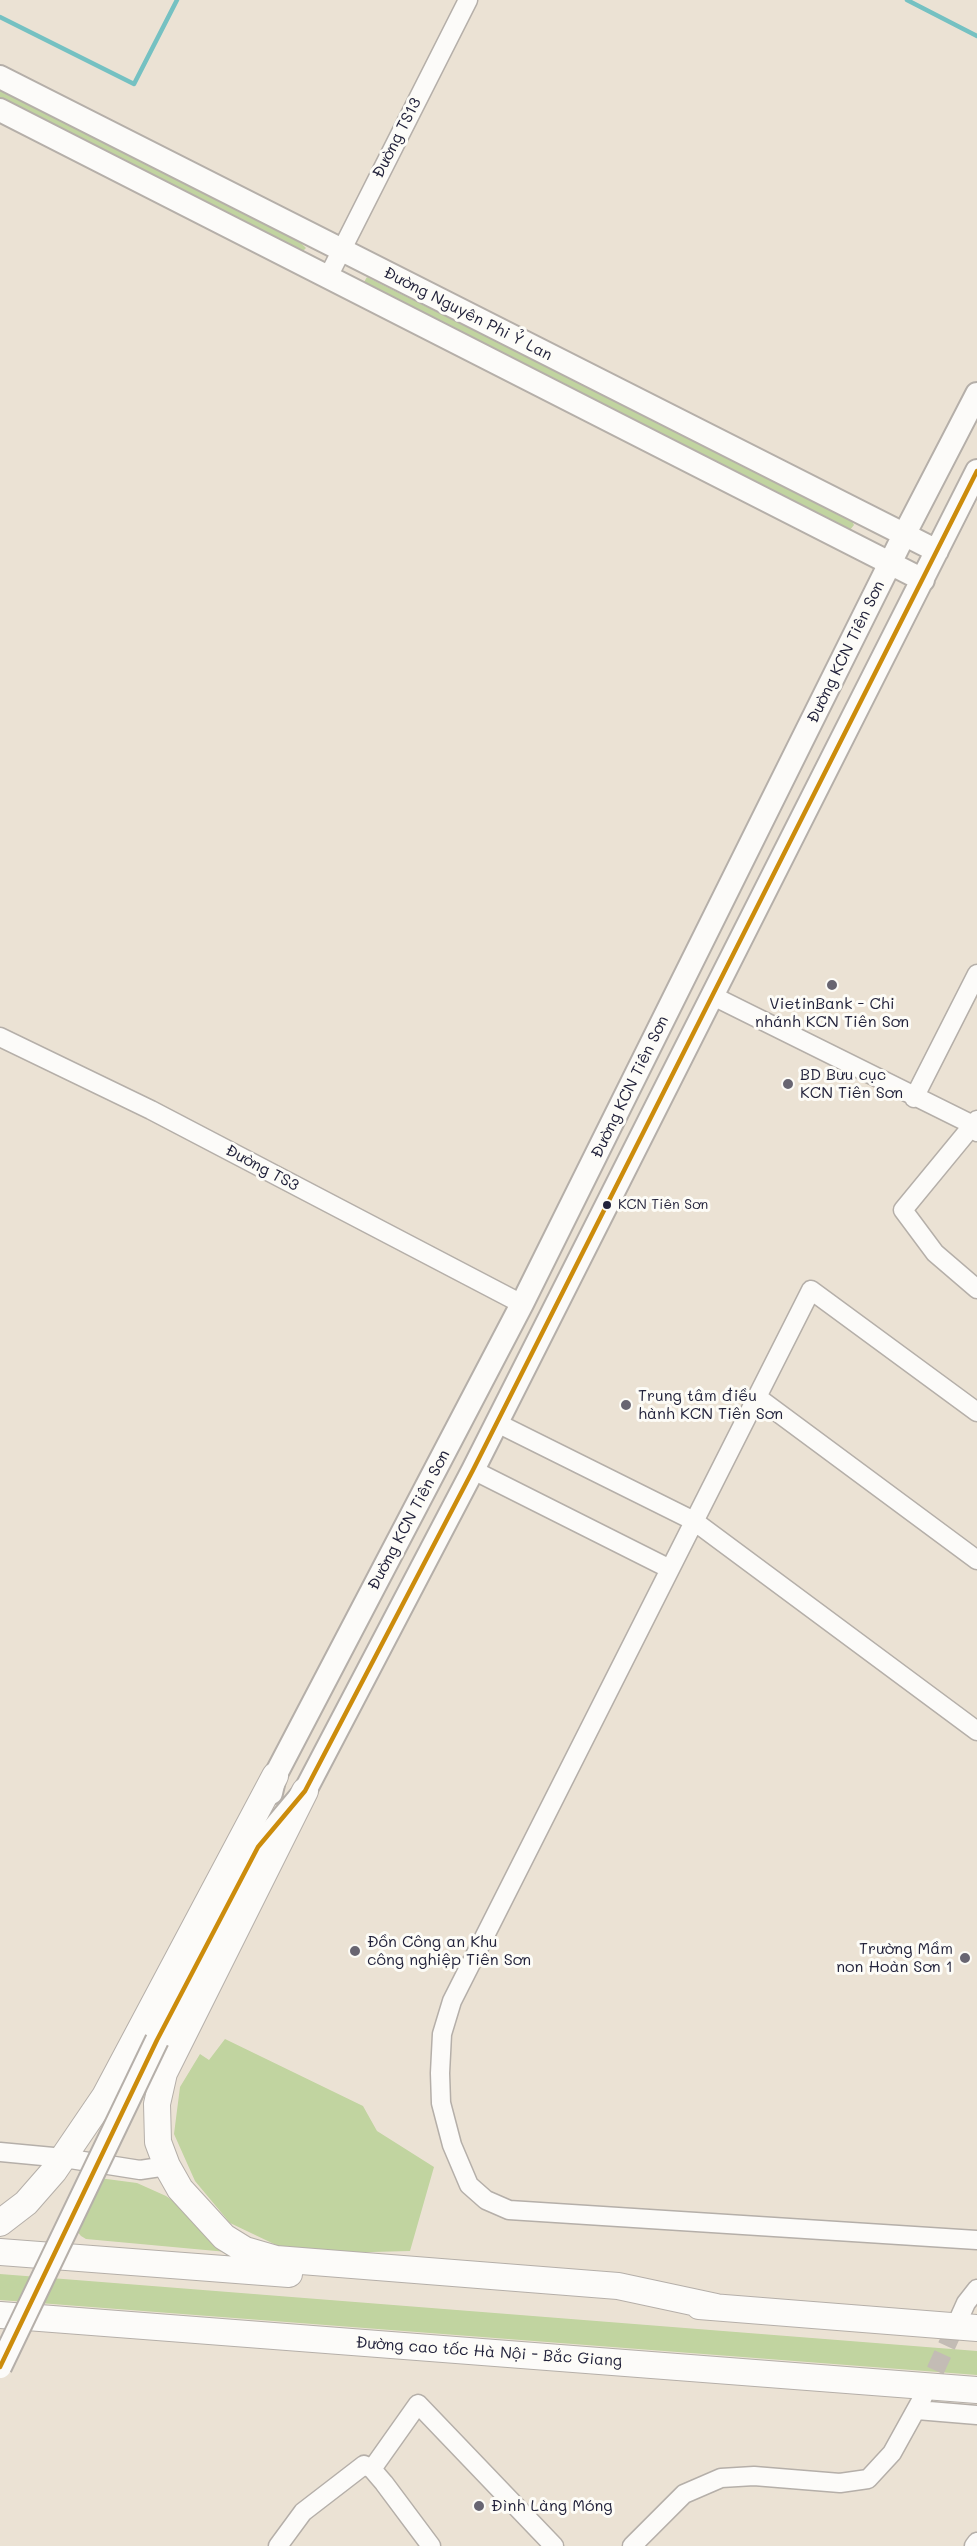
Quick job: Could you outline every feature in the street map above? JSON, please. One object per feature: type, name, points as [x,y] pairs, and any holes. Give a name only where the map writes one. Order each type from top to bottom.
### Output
[{"type":"highway","points":[[0,2223],[26,2203],[64,2158],[105,2096],[275,1776]]},
{"type":"highway","points":[[305,1791],[164,2073],[157,2104],[158,2142],[167,2166],[180,2189],[224,2237],[245,2250],[276,2259],[618,2286],[717,2307]]},
{"type":"highway","points":[[0,2252],[967,2325]]},
{"type":"highway","name":"Đường cao tốc Hà Nội - Bắc Giang","points":[[0,2315],[977,2390]]},
{"type":"highway","points":[[0,2321],[74,2320]]},
{"type":"main road","name":"Đường Nguyên Phi Ỷ Lan","points":[[0,77],[937,551]]},
{"type":"main road","name":"Đường Nguyên Phi Ỷ Lan","points":[[0,110],[922,580]]},
{"type":"main road","name":"Đường KCN Tiên Sơn","points":[[258,1847],[275,1776],[522,1304],[904,535],[977,394]]},
{"type":"main road","name":"Đường KCN Tiên Sơn","points":[[258,1847],[305,1791],[473,1470],[977,471]]},
{"type":"main road","points":[[522,1304],[550,1318]]},
{"type":"main road","points":[[0,2367],[157,2040],[258,1847]]},
{"type":"street","name":"Đường TS13","points":[[328,277],[468,0]]},
{"type":"street","points":[[914,1098],[977,974]]},
{"type":"street","points":[[712,996],[914,1098],[975,1126],[903,1210],[935,1253],[977,1289]]},
{"type":"street","name":"Đường TS3","points":[[0,1037],[151,1110],[522,1304]]},
{"type":"street","points":[[977,1412],[812,1290],[452,2001],[442,2034],[441,2103],[452,2145],[469,2185],[486,2200],[509,2210],[977,2240]]},
{"type":"street","points":[[758,1397],[977,1560]]},
{"type":"street","points":[[497,1423],[694,1521],[977,1731]]},
{"type":"street","points":[[473,1470],[670,1569]]},
{"type":"street","points":[[0,2152],[64,2158],[140,2170],[167,2166]]},
{"type":"street","points":[[967,2325],[966,2303],[977,2289]]},
{"type":"street","points":[[632,2546],[684,2494],[721,2478],[754,2476],[840,2483],[868,2479],[892,2453],[920,2403],[977,2415]]},
{"type":"street","points":[[372,2469],[418,2404],[506,2499],[554,2546]]},
{"type":"street","points":[[278,2546],[303,2512],[364,2465],[372,2469],[421,2542]]},
{"type":"street","points":[[974,2546],[977,2542]]},
{"type":"green space","points":[[0,89],[300,242],[306,248],[302,252],[0,99]]},
{"type":"green space","points":[[367,277],[851,519],[854,525],[850,530],[371,288],[364,282]]},
{"type":"green space","points":[[225,2039],[363,2106],[377,2131],[434,2167],[410,2251],[295,2254],[230,2223],[195,2181],[174,2134],[180,2087],[200,2054],[209,2060]]},
{"type":"green space","points":[[99,2178],[137,2183],[166,2196],[182,2207],[227,2252],[86,2239],[76,2230]]},
{"type":"green space","points":[[0,2274],[977,2351],[977,2375],[0,2300]]},
{"type":"waterway","points":[[0,17],[134,84],[177,0]]},
{"type":"waterway","points":[[907,0],[977,36]]},
{"type":"tunnel","points":[[924,2395],[957,2323]]},
{"type":"transit line","points":[[0,2367],[157,2040],[258,1847],[305,1791],[473,1470],[977,471]]},
{"type":"place","name":"VietinBank - Chi nhánh KCN Tiên Sơn","points":[[832,985]]},
{"type":"place","name":"BD Bưu cục KCN Tiên Sơn","points":[[788,1084]]},
{"type":"place","name":"KCN Tiên Sơn","points":[[607,1205]]},
{"type":"place","name":"Trung tâm điều hành KCN Tiên Sơn","points":[[626,1405]]},
{"type":"place","name":"Đồn Công an Khu công nghiệp Tiên Sơn","points":[[355,1951]]},
{"type":"place","name":"Trường Mầm non Hoàn Sơn 1","points":[[965,1958]]},
{"type":"place","name":"Đình Làng Móng","points":[[479,2506]]}]
